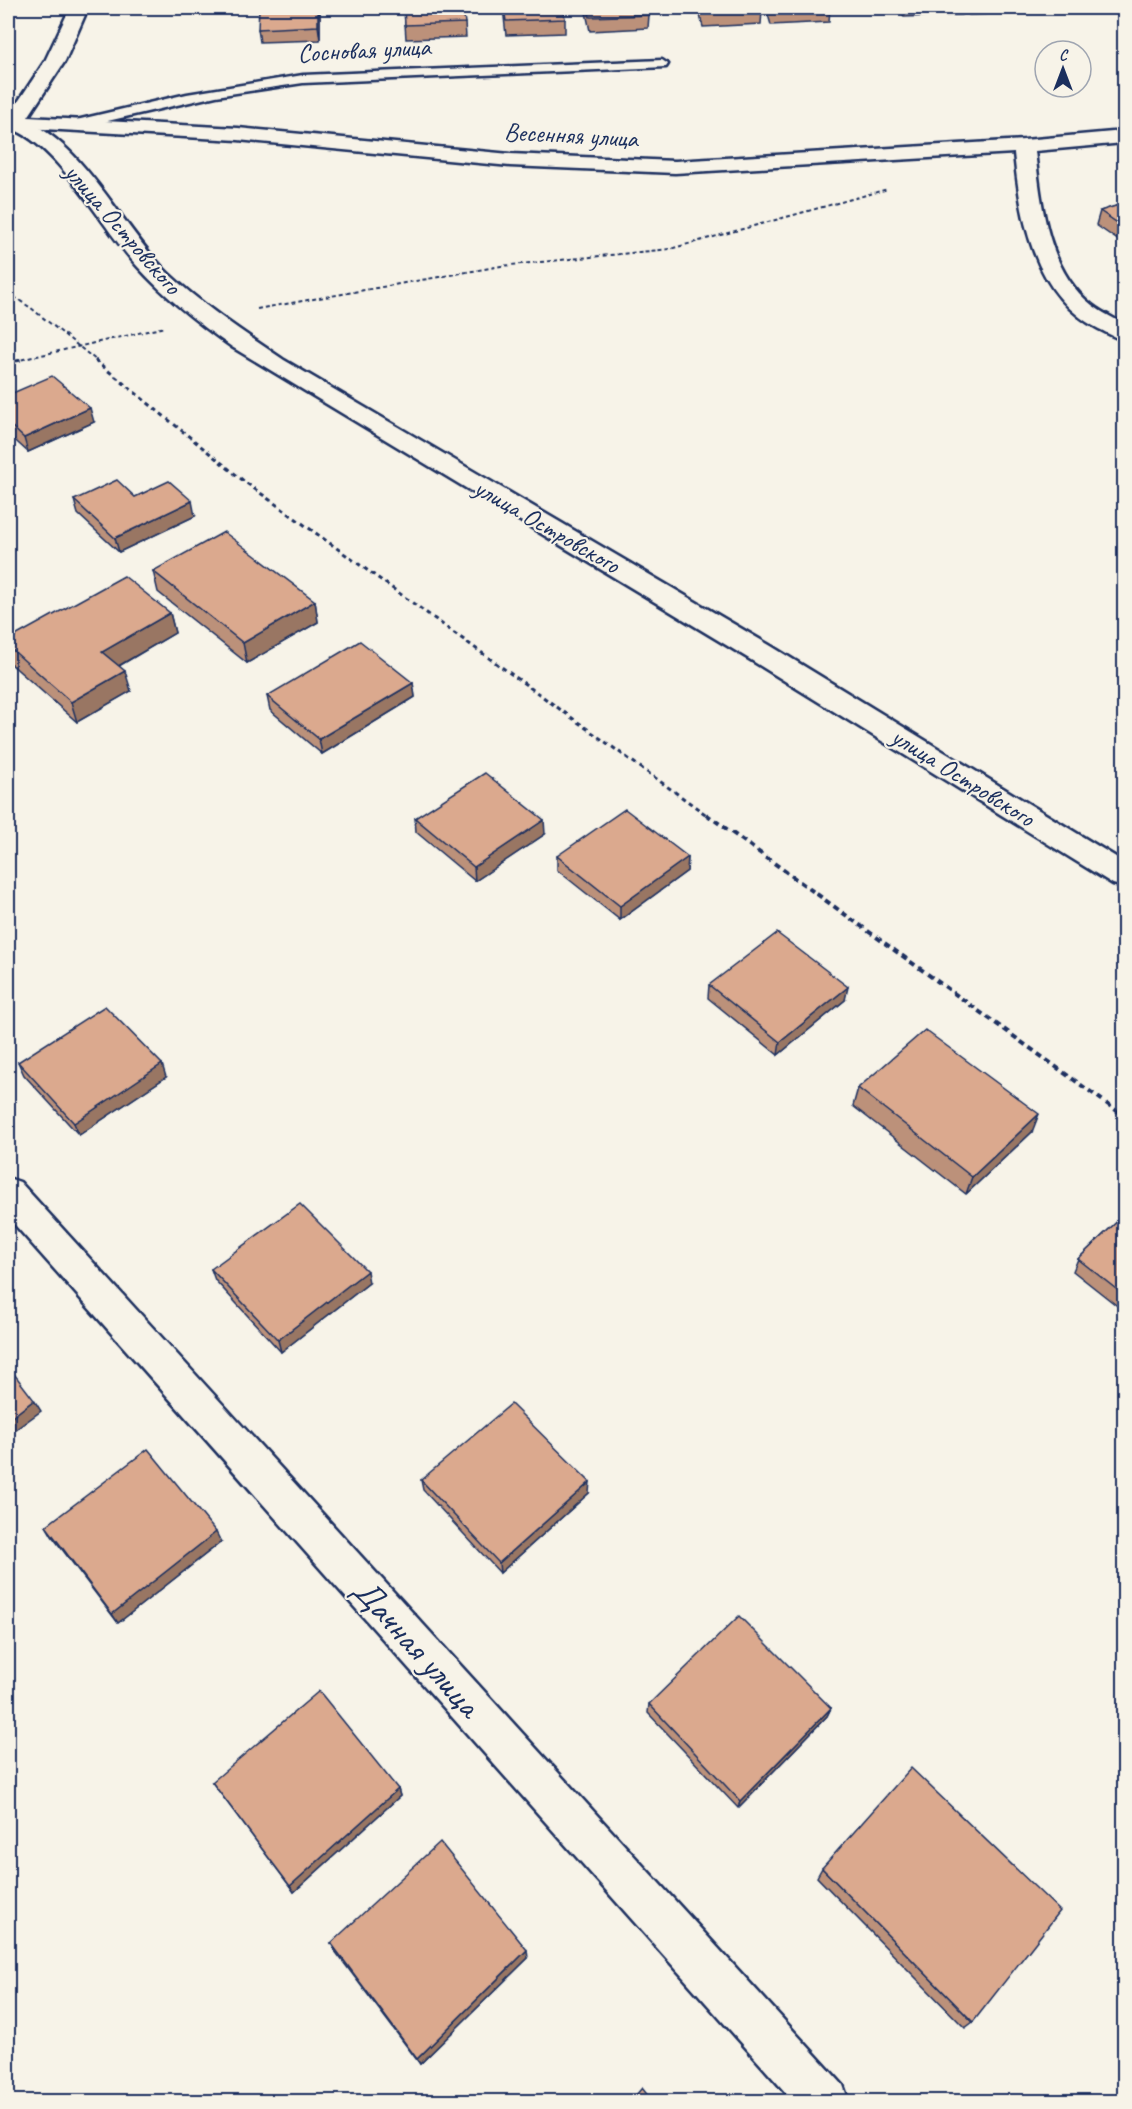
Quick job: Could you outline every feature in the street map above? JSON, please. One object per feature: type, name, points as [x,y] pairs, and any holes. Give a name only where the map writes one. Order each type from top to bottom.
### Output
[{"type":"street","points":[[11,122],[55,61],[79,8]]},
{"type":"street","name":"Весенняя улица","points":[[11,122],[238,134],[510,160],[675,167],[1024,146],[1125,137]]},
{"type":"street","name":"улица Островского","points":[[11,122],[45,143],[70,165],[122,235],[158,277],[208,319],[317,391],[752,648],[1125,876]]},
{"type":"street","points":[[8,144],[45,143]]},
{"type":"street","points":[[1024,146],[1030,204],[1039,240],[1055,277],[1082,309],[1125,333]]},
{"type":"street","name":"Дачная улица","points":[[8,1193],[826,2102]]},
{"type":"lane","name":"Сосновая улица","points":[[73,125],[186,97],[303,79],[662,64]]},
{"type":"path","points":[[8,363],[76,346],[208,319],[459,273],[670,249],[895,187]]},
{"type":"path","points":[[8,293],[31,308],[284,510],[1125,1116]]},
{"type":"building","points":[[259,8],[318,8],[318,26],[258,29]]},
{"type":"building","points":[[404,8],[463,8],[465,23],[405,25]]},
{"type":"building","points":[[504,8],[563,8],[565,19],[506,21]]},
{"type":"building","points":[[588,8],[647,8],[649,15],[590,17]]},
{"type":"building","points":[[702,8],[761,8],[762,11],[704,13]]},
{"type":"building","points":[[771,8],[830,8],[831,9],[772,11]]},
{"type":"building","points":[[1125,203],[1125,228],[1100,211]]},
{"type":"building","points":[[52,376],[90,408],[24,438],[8,423],[8,395]]},
{"type":"building","points":[[117,480],[135,497],[169,481],[192,501],[115,538],[74,500]]},
{"type":"building","points":[[224,532],[315,601],[243,643],[153,571]]},
{"type":"building","points":[[124,576],[170,613],[102,652],[125,671],[71,702],[8,646],[8,640]]},
{"type":"building","points":[[360,641],[413,683],[319,739],[267,696]]},
{"type":"building","points":[[485,773],[544,820],[474,867],[415,818]]},
{"type":"building","points":[[625,809],[688,857],[620,906],[557,856]]},
{"type":"building","points":[[777,933],[848,987],[780,1042],[709,985]]},
{"type":"building","points":[[105,1006],[162,1064],[74,1123],[18,1062]]},
{"type":"building","points":[[925,1030],[1039,1114],[972,1177],[858,1088]]},
{"type":"building","points":[[300,1204],[367,1271],[278,1340],[211,1269]]},
{"type":"building","points":[[1125,1214],[1125,1296],[1078,1259]]},
{"type":"building","points":[[8,1366],[34,1400],[8,1420]]},
{"type":"building","points":[[511,1404],[590,1482],[499,1563],[421,1480]]},
{"type":"building","points":[[148,1449],[216,1532],[112,1614],[46,1526]]},
{"type":"building","points":[[739,1616],[831,1708],[740,1801],[649,1704]]},
{"type":"building","points":[[319,1691],[398,1789],[290,1886],[212,1782]]},
{"type":"building","points":[[911,1768],[1060,1911],[973,2022],[822,1868]]},
{"type":"building","points":[[440,1842],[527,1950],[417,2059],[331,1943]]},
{"type":"building","points":[[642,2088],[653,2102],[630,2102]]}]
